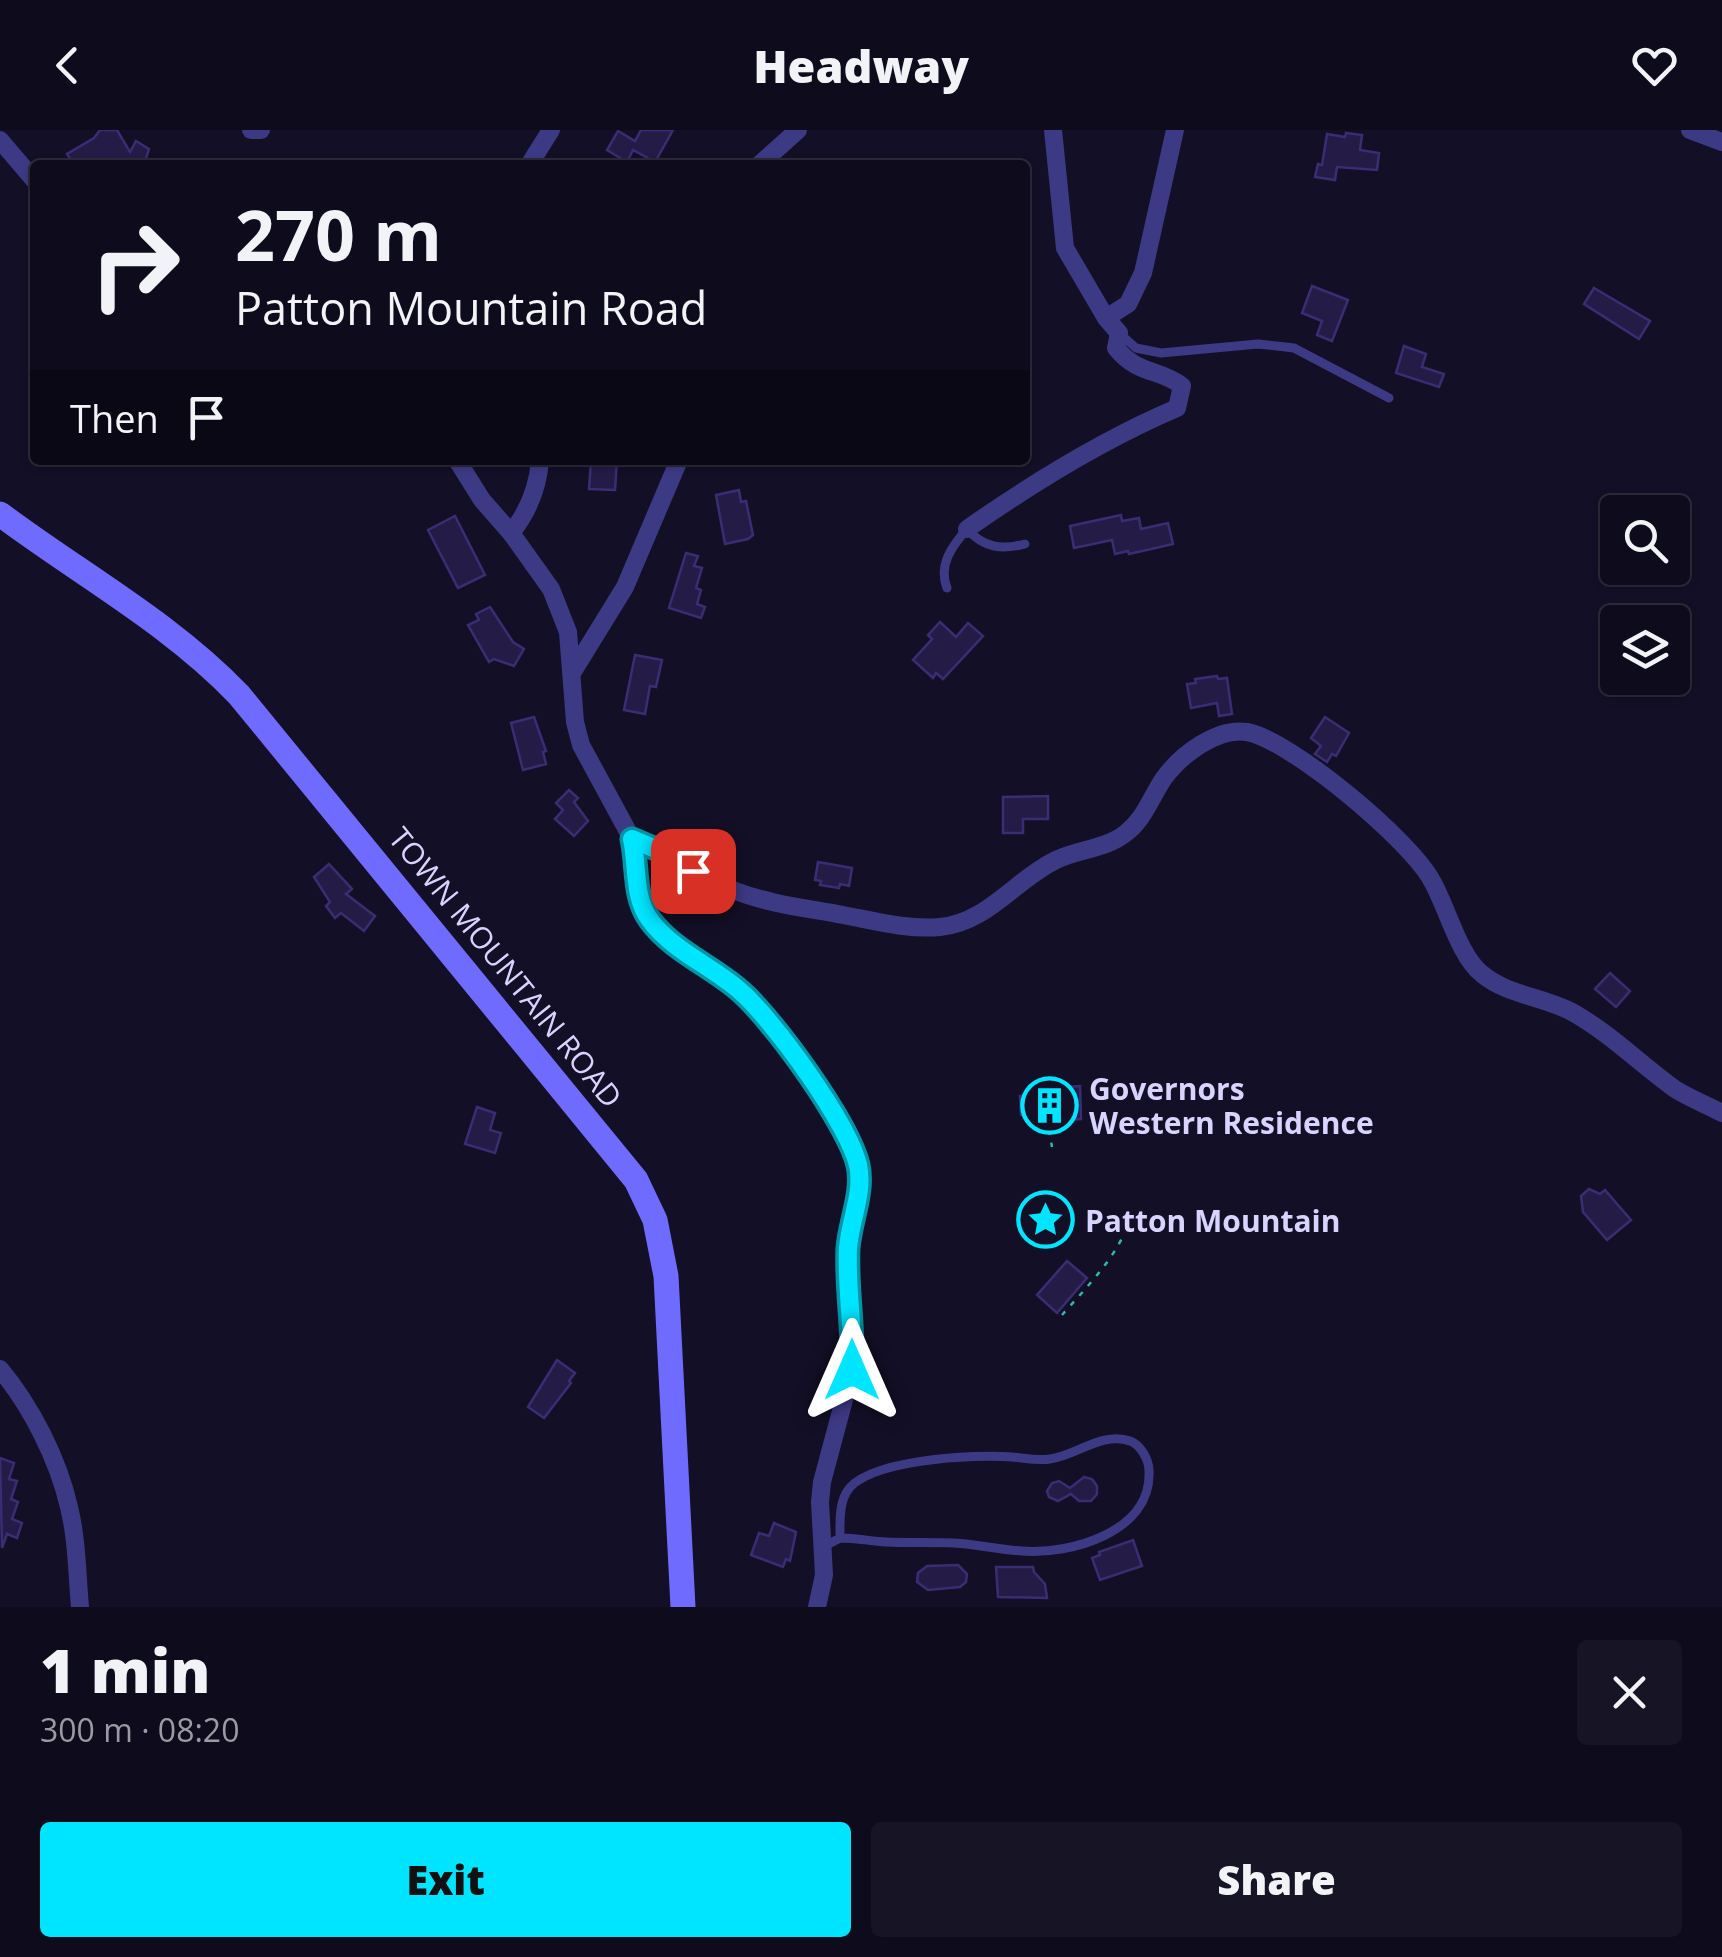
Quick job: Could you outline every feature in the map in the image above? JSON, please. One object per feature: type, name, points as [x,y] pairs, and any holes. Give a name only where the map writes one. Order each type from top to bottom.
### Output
[{"type":"main road","name":"TOWN MOUNTAIN ROAD","points":[[0,514],[173,634],[239,695],[636,1180],[655,1220],[666,1276],[682,1607]]},
{"type":"street","points":[[252,130],[261,130]]},
{"type":"street","points":[[532,160],[550,130]]},
{"type":"street","points":[[765,160],[798,130]]},
{"type":"street","points":[[967,529],[1119,432],[1178,408],[1182,386],[1173,379],[1141,370],[1116,348],[1119,333],[1106,318],[1066,248],[1053,130]]},
{"type":"street","points":[[1106,318],[1128,304],[1142,273],[1175,130]]},
{"type":"street","points":[[1690,130],[1722,142]]},
{"type":"street","points":[[0,140],[30,174]]},
{"type":"street","points":[[460,465],[482,500],[551,588],[568,632],[575,722],[581,745],[590,768],[632,839],[638,894],[648,918],[677,947],[739,990],[768,1020],[804,1067],[857,1161],[859,1189],[848,1264],[852,1370],[822,1482],[820,1502],[832,1542],[817,1607]]},
{"type":"street","points":[[511,533],[522,519],[539,479],[540,465]]},
{"type":"street","points":[[571,674],[625,587],[677,465]]},
{"type":"street","points":[[632,839],[762,900],[893,924],[942,927],[972,918],[1054,860],[1110,843],[1127,833],[1139,821],[1162,780],[1201,746],[1230,732],[1256,734],[1318,772],[1390,830],[1431,878],[1480,973],[1498,984],[1570,1011],[1618,1042],[1676,1089],[1722,1113]]},
{"type":"street","points":[[0,1369],[15,1387],[60,1477],[74,1534],[80,1607]]},
{"type":"lane","points":[[1119,333],[1136,348],[1161,353],[1258,344],[1294,348],[1390,398]]},
{"type":"lane","points":[[947,588],[943,579],[945,562],[967,529],[976,539],[1004,550],[1025,544]]},
{"type":"lane","points":[[1121,1439],[1137,1444],[1148,1461],[1147,1489],[1133,1514],[1102,1536],[1064,1548],[1023,1552],[957,1543],[832,1542],[843,1499],[852,1485],[860,1478],[894,1467],[952,1459],[1050,1459],[1121,1439]]},
{"type":"path","points":[[1048,1117],[1052,1147]]},
{"type":"path","points":[[1062,1316],[1123,1237],[1129,1218],[1114,1216]]},
{"type":"building","points":[[100,130],[117,130],[130,152],[136,141],[149,149],[146,160],[71,160],[67,154]]},
{"type":"building","points":[[641,130],[673,130],[656,160],[633,150],[628,160],[624,160],[607,150],[618,131],[635,141]]},
{"type":"building","points":[[1346,133],[1362,135],[1360,150],[1379,153],[1377,170],[1337,167],[1335,180],[1315,177],[1318,164],[1322,165],[1327,134],[1345,137]]},
{"type":"building","points":[[1312,286],[1348,300],[1332,341],[1317,335],[1322,321],[1302,313]]},
{"type":"building","points":[[1594,288],[1650,321],[1639,339],[1584,304]]},
{"type":"building","points":[[1404,346],[1426,354],[1422,367],[1444,374],[1439,387],[1396,373]]},
{"type":"building","points":[[591,465],[617,465],[615,490],[589,489]]},
{"type":"building","points":[[739,490],[741,502],[746,501],[753,535],[725,544],[716,495]]},
{"type":"building","points":[[1121,515],[1122,521],[1139,518],[1141,529],[1168,523],[1173,544],[1129,554],[1115,554],[1112,540],[1074,548],[1070,526]]},
{"type":"building","points":[[455,516],[485,575],[458,588],[428,530]]},
{"type":"building","points":[[686,553],[698,556],[694,566],[702,568],[696,588],[701,590],[697,604],[705,607],[701,618],[669,608]]},
{"type":"building","points":[[490,607],[513,642],[524,649],[514,666],[494,659],[489,662],[468,625],[479,620],[476,614]]},
{"type":"building","points":[[940,622],[956,637],[968,623],[983,636],[943,679],[936,673],[933,678],[913,660],[932,639],[928,635]]},
{"type":"building","points":[[635,655],[662,660],[656,687],[650,686],[645,714],[624,710]]},
{"type":"building","points":[[1217,676],[1227,678],[1232,714],[1219,716],[1217,703],[1191,708],[1187,684]]},
{"type":"building","points":[[534,717],[546,751],[546,764],[523,770],[511,723]]},
{"type":"building","points":[[1325,717],[1349,733],[1336,756],[1332,754],[1327,762],[1315,754],[1321,746],[1311,738]]},
{"type":"building","points":[[569,790],[578,798],[574,802],[588,821],[574,836],[555,819],[563,810],[556,803]]},
{"type":"building","points":[[1048,796],[1048,819],[1023,819],[1023,833],[1003,833],[1003,797]]},
{"type":"building","points":[[818,862],[852,868],[849,886],[820,885],[821,881],[815,880]]},
{"type":"building","points":[[329,864],[352,889],[346,894],[375,916],[364,931],[341,913],[335,918],[326,906],[330,902],[314,877]]},
{"type":"building","points":[[672,874],[688,882],[699,894],[684,908],[672,911],[662,907],[655,891],[660,881]]},
{"type":"building","points":[[1610,973],[1630,991],[1616,1007],[1595,989]]},
{"type":"building","name":"Governors Western Residence","points":[[1080,1086],[1081,1119],[1054,1121],[1054,1117],[1041,1118],[1041,1114],[1021,1115],[1020,1096],[1039,1095],[1039,1089]]},
{"type":"building","points":[[477,1107],[495,1113],[490,1130],[501,1133],[495,1153],[465,1144]]},
{"type":"building","points":[[1589,1189],[1600,1194],[1605,1190],[1631,1220],[1607,1240],[1583,1212],[1581,1196]]},
{"type":"building","points":[[1067,1261],[1087,1278],[1057,1313],[1037,1295]]},
{"type":"building","points":[[557,1360],[575,1373],[544,1418],[528,1407]]},
{"type":"building","points":[[0,1458],[14,1463],[9,1479],[17,1481],[11,1499],[18,1502],[12,1519],[22,1523],[17,1538],[7,1534],[2,1548]]},
{"type":"building","points":[[1084,1477],[1097,1486],[1091,1501],[1079,1501],[1071,1494],[1058,1501],[1049,1497],[1047,1491],[1052,1483],[1059,1481],[1070,1488]]},
{"type":"building","points":[[774,1523],[796,1532],[790,1561],[786,1559],[783,1567],[751,1555],[759,1533],[769,1536]]},
{"type":"building","points":[[1133,1540],[1142,1566],[1100,1580],[1092,1558]]},
{"type":"building","points":[[958,1565],[967,1574],[960,1587],[928,1590],[917,1582],[918,1573],[927,1566]]},
{"type":"building","points":[[996,1567],[1033,1567],[1045,1584],[1047,1598],[998,1597]]},
{"type":"place","name":"Governors Western Residence","points":[[1050,1105]]},
{"type":"place","name":"Patton Mountain","points":[[1046,1220]]},
{"type":"route","points":[[693,871],[632,839],[638,894],[648,918],[677,947],[720,975],[754,1004],[804,1067],[851,1146],[860,1174],[848,1264],[852,1370]]}]
